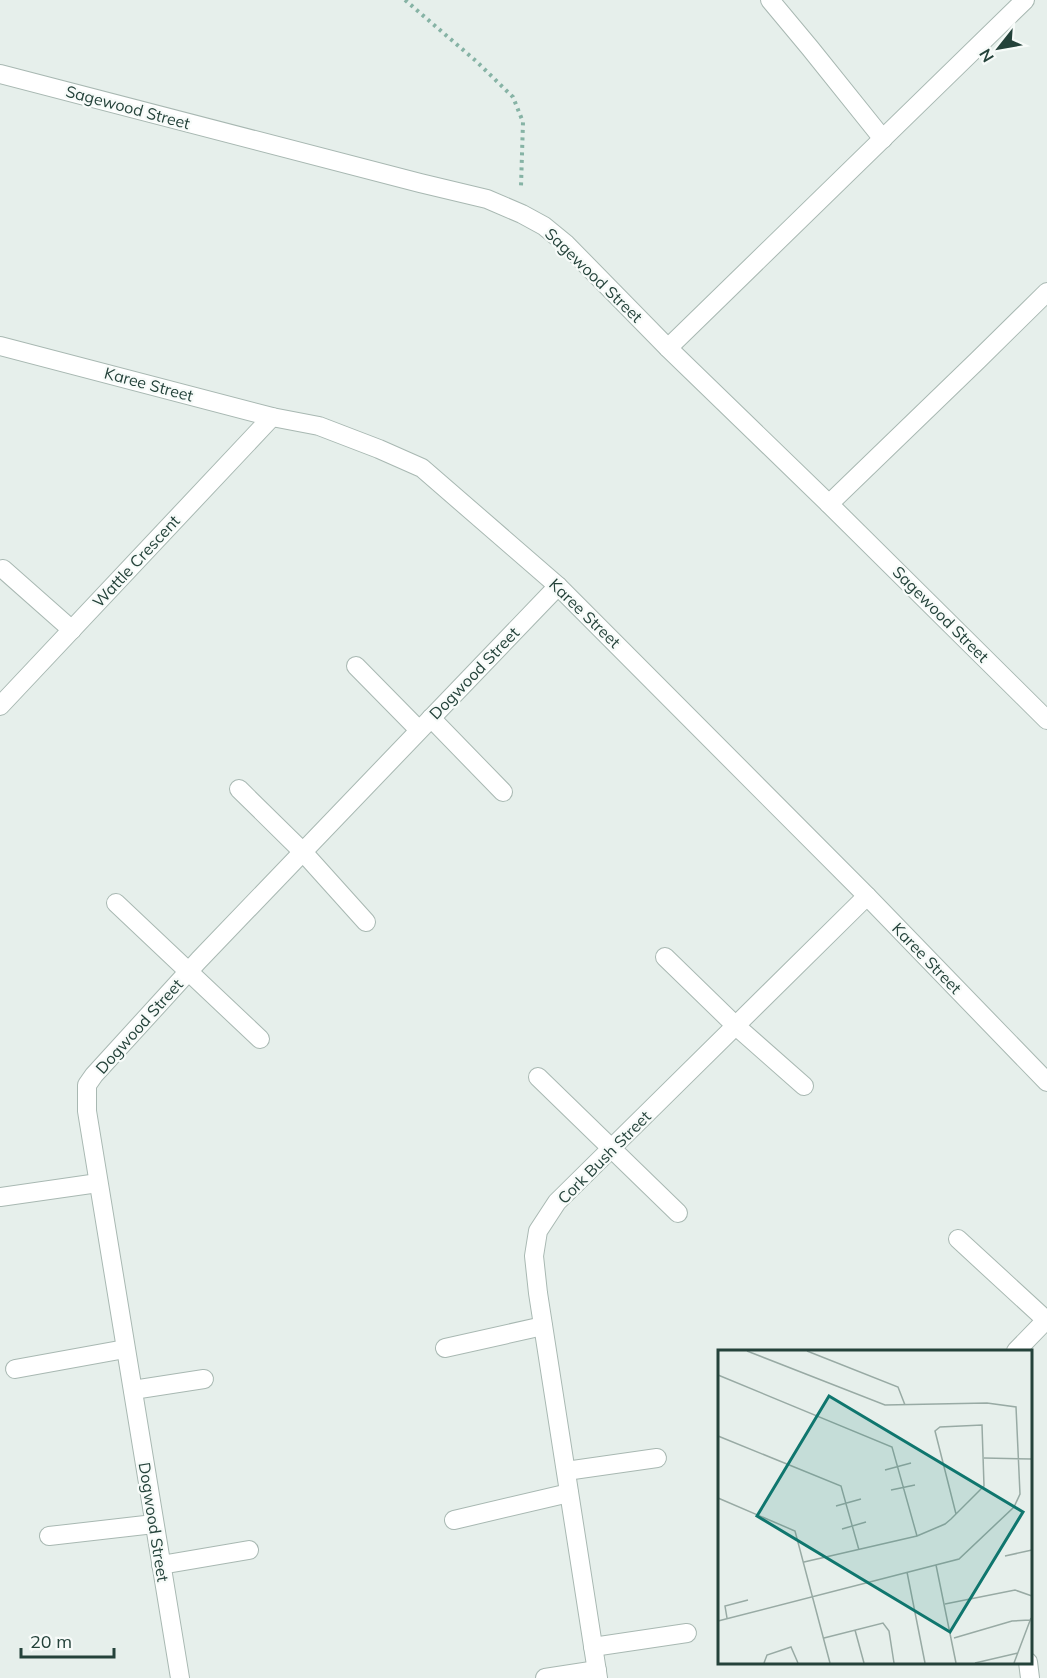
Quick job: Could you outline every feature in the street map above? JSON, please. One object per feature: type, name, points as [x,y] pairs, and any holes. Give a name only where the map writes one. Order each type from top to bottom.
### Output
[{"type":"street","points":[[770,0],[884,139]]},
{"type":"street","points":[[668,348],[1025,0]]},
{"type":"street","name":"Sagewood Street","points":[[0,74],[487,199],[544,226],[566,244],[668,348],[1047,720]]},
{"type":"street","points":[[829,504],[1047,292]]},
{"type":"street","name":"Karee Street","points":[[0,346],[272,417],[319,426],[422,468],[558,586],[867,896],[1047,1082]]},
{"type":"street","name":"Wattle Crescent","points":[[0,706],[272,417]]},
{"type":"street","points":[[3,569],[72,630]]},
{"type":"street","name":"Dogwood Street","points":[[180,1678],[98,1184],[87,1111],[87,1085],[189,971],[558,586]]},
{"type":"street","points":[[356,666],[502,792]]},
{"type":"street","points":[[239,789],[303,852],[366,922]]},
{"type":"street","name":"Cork Bush Street","points":[[598,1674],[543,1326],[534,1256],[538,1231],[557,1202],[867,896]]},
{"type":"street","points":[[116,903],[260,1039]]},
{"type":"street","points":[[665,957],[736,1026],[804,1086]]},
{"type":"street","points":[[538,1077],[678,1213]]},
{"type":"street","points":[[0,1197],[98,1184]]},
{"type":"street","points":[[958,1239],[1047,1320],[1017,1350]]},
{"type":"street","points":[[445,1347],[543,1326]]},
{"type":"street","points":[[15,1370],[126,1349]]},
{"type":"street","points":[[133,1390],[204,1379]]},
{"type":"street","points":[[566,1471],[657,1458]]},
{"type":"street","points":[[454,1520],[569,1492]]},
{"type":"street","points":[[49,1536],[154,1524]]},
{"type":"street","points":[[161,1565],[249,1550]]},
{"type":"street","points":[[593,1647],[687,1633]]},
{"type":"street","points":[[1028,1663],[1030,1678]]},
{"type":"street","points":[[545,1678],[598,1674]]},
{"type":"path","points":[[405,0],[476,61],[513,97],[523,122],[522,214]]}]
